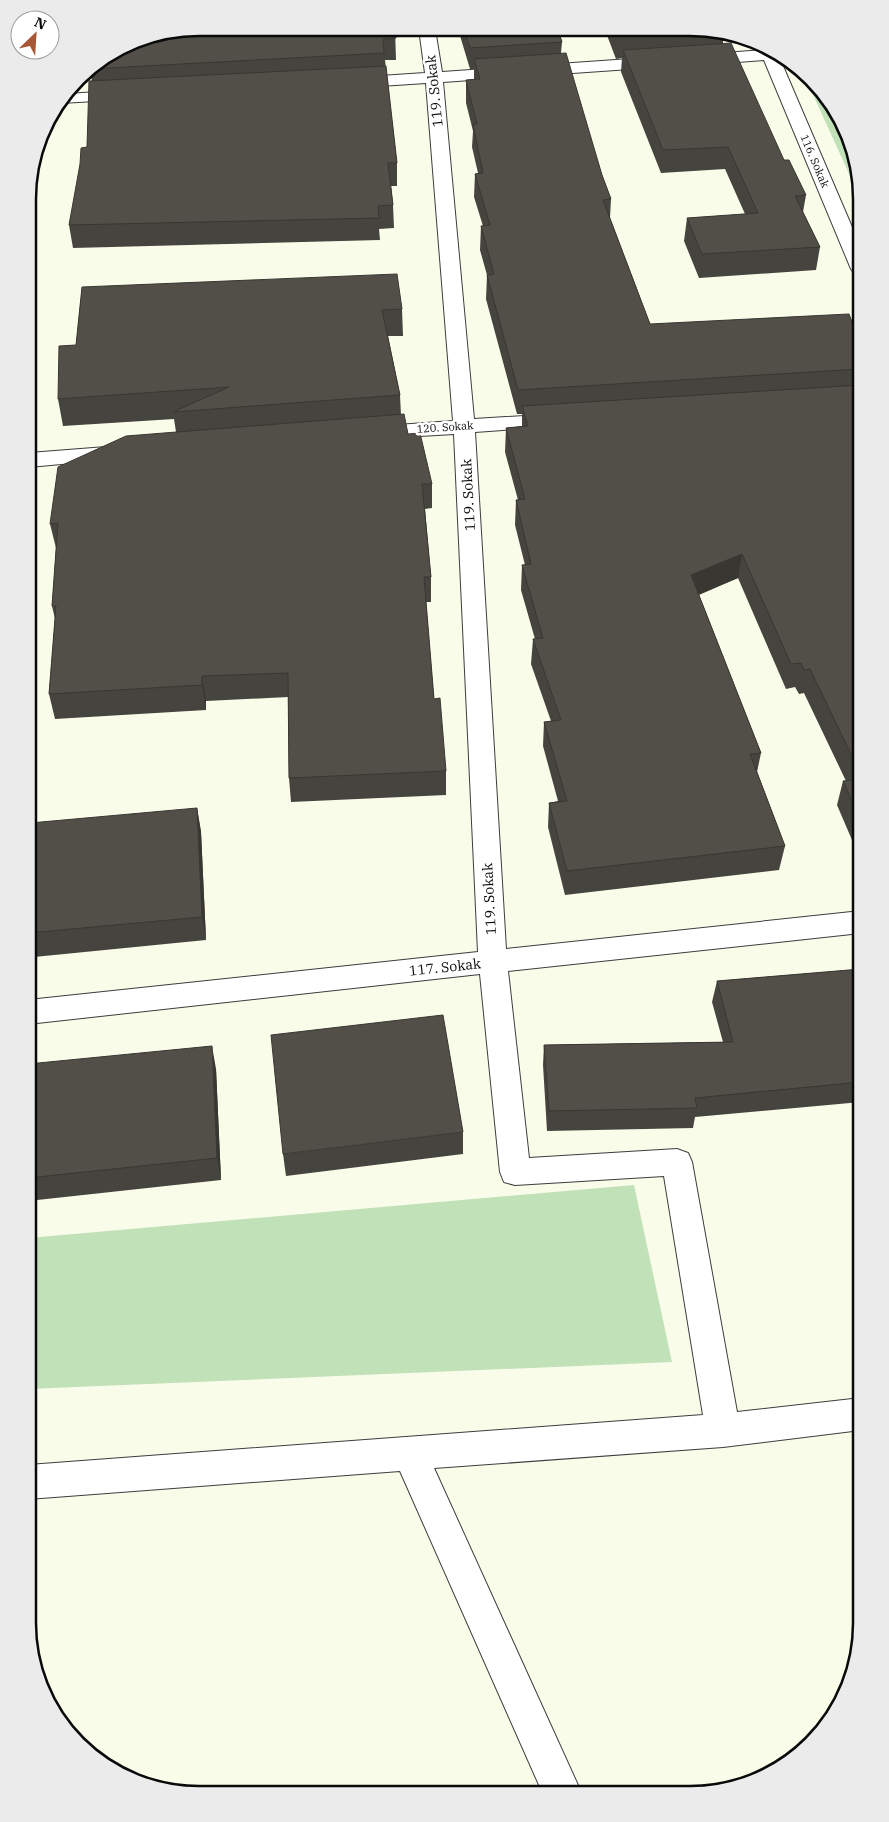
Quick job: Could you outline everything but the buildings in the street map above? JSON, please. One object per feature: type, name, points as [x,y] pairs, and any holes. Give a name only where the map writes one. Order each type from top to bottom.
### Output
[{"type":"street","name":"119. Sokak","points":[[428,36],[434,78],[464,426],[493,962],[515,1172],[677,1162],[723,1430]]},
{"type":"street","points":[[337,84],[764,54]]},
{"type":"street","name":"116. Sokak","points":[[772,59],[853,248]]},
{"type":"street","points":[[71,99],[139,95]]},
{"type":"street","name":"120. Sokak","points":[[345,435],[573,419]]},
{"type":"street","points":[[37,459],[138,451]]},
{"type":"street","name":"117. Sokak","points":[[36,1011],[852,923]]},
{"type":"street","points":[[36,1481],[723,1430],[852,1415]]},
{"type":"street","points":[[409,1453],[559,1786]]},
{"type":"green space","points":[[812,92],[836,127],[847,157],[851,178]]},
{"type":"green space","points":[[634,1185],[672,1362],[36,1389],[36,1237]]}]
